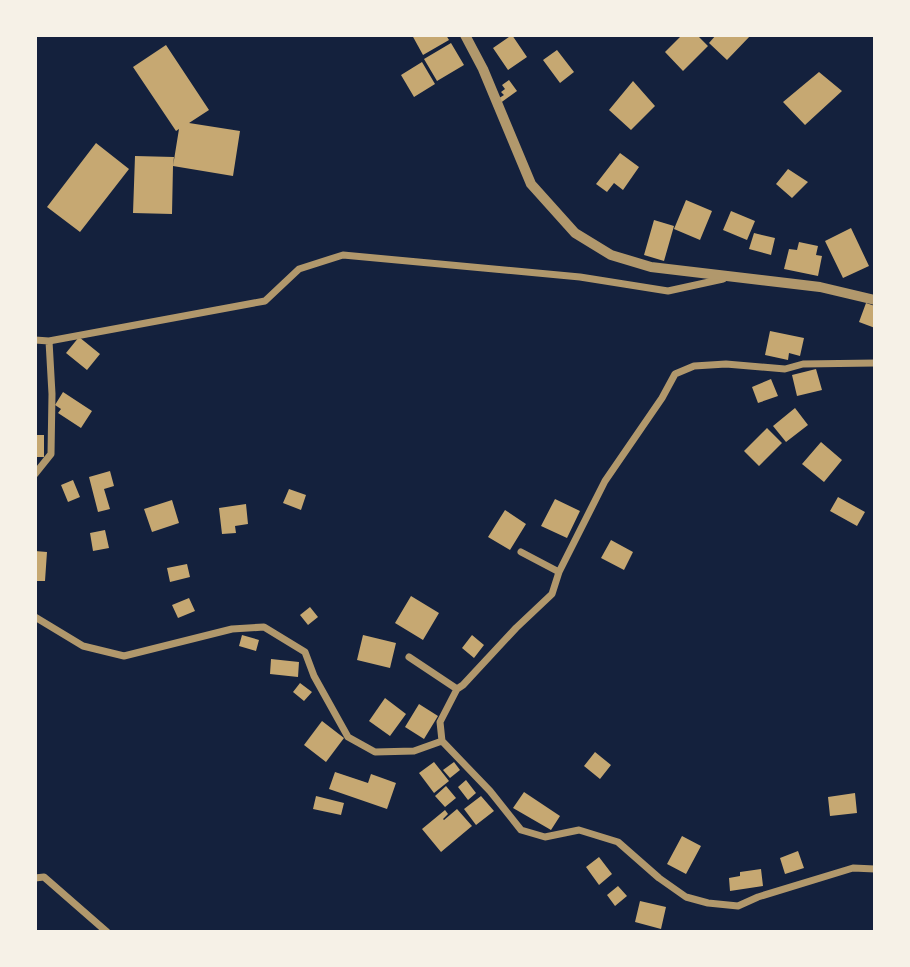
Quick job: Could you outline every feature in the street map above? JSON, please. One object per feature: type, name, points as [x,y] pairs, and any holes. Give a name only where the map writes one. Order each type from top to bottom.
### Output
[{"type":"street","points":[[465,35],[483,69],[531,184],[575,233],[611,255],[651,267],[820,287],[875,300]]},
{"type":"street","points":[[35,340],[50,341],[265,301],[299,270],[343,255],[580,277],[668,291],[731,277]]},
{"type":"street","points":[[35,474],[51,454],[50,341]]},
{"type":"street","points":[[875,363],[803,364],[785,369],[726,364],[694,366],[675,374],[662,398],[605,481],[559,572],[552,594],[457,689],[440,722],[442,741],[491,791],[521,830],[545,837],[579,830],[618,842],[659,878],[686,897],[708,903],[738,906],[758,897],[853,868],[875,869]]},
{"type":"street","points":[[521,552],[559,572]]},
{"type":"street","points":[[35,617],[83,646],[124,656],[232,629],[264,628],[305,652],[314,676],[348,737],[375,752],[414,751],[442,741]]},
{"type":"street","points":[[409,657],[457,689]]},
{"type":"street","points":[[35,878],[44,877],[107,932]]},
{"type":"building","points":[[412,35],[446,35],[449,40],[423,55]]},
{"type":"building","points":[[512,35],[527,57],[508,70],[493,48]]},
{"type":"building","points":[[682,35],[697,35],[708,46],[683,71],[665,52]]},
{"type":"building","points":[[716,35],[751,35],[727,60],[709,43]]},
{"type":"building","points":[[451,43],[464,65],[437,81],[424,59]]},
{"type":"building","points":[[166,45],[209,110],[189,123],[240,131],[233,176],[173,166],[179,129],[176,131],[133,67]]},
{"type":"building","points":[[557,50],[574,72],[560,83],[543,60]]},
{"type":"building","points":[[422,62],[435,84],[414,97],[401,75]]},
{"type":"building","points":[[819,72],[842,91],[805,125],[783,102]]},
{"type":"building","points":[[509,80],[517,91],[499,104],[496,100],[504,95],[501,92],[505,89],[502,85]]},
{"type":"building","points":[[633,81],[655,106],[631,130],[609,110]]},
{"type":"building","points":[[96,143],[129,169],[80,232],[47,207]]},
{"type":"building","points":[[620,153],[639,167],[623,190],[614,183],[607,192],[596,184]]},
{"type":"building","points":[[135,156],[174,157],[172,214],[133,213]]},
{"type":"building","points":[[788,169],[808,182],[792,198],[776,184]]},
{"type":"building","points":[[686,200],[712,211],[700,240],[674,229]]},
{"type":"building","points":[[731,211],[755,221],[747,240],[723,230]]},
{"type":"building","points":[[654,220],[674,226],[664,261],[644,255]]},
{"type":"building","points":[[851,228],[869,266],[843,278],[825,241]]},
{"type":"building","points":[[754,233],[775,238],[771,255],[749,249]]},
{"type":"building","points":[[799,242],[818,246],[816,255],[822,256],[818,276],[784,269],[789,249],[797,250]]},
{"type":"building","points":[[866,303],[875,306],[875,328],[859,322]]},
{"type":"building","points":[[770,331],[804,338],[800,356],[789,353],[788,360],[765,355]]},
{"type":"building","points":[[79,337],[100,354],[87,370],[66,353]]},
{"type":"building","points":[[816,369],[822,390],[797,396],[792,375]]},
{"type":"building","points":[[771,379],[778,396],[758,403],[752,387]]},
{"type":"building","points":[[63,392],[92,411],[81,428],[58,413],[61,409],[55,405]]},
{"type":"building","points":[[795,408],[808,425],[786,442],[773,426]]},
{"type":"building","points":[[767,428],[782,443],[759,466],[744,451]]},
{"type":"building","points":[[35,435],[44,435],[44,457],[35,457]]},
{"type":"building","points":[[821,442],[842,460],[824,482],[802,464]]},
{"type":"building","points":[[110,471],[114,486],[104,489],[110,509],[98,512],[89,477]]},
{"type":"building","points":[[73,480],[80,497],[68,502],[61,485]]},
{"type":"building","points":[[289,489],[306,495],[301,510],[283,503]]},
{"type":"building","points":[[838,497],[865,512],[857,526],[830,511]]},
{"type":"building","points":[[555,499],[580,511],[567,538],[541,526]]},
{"type":"building","points":[[172,500],[179,523],[152,532],[144,509]]},
{"type":"building","points":[[246,504],[248,524],[235,526],[236,533],[222,534],[219,508]]},
{"type":"building","points":[[505,510],[526,524],[510,550],[488,537]]},
{"type":"building","points":[[105,530],[109,548],[93,551],[90,533]]},
{"type":"building","points":[[611,540],[633,552],[624,570],[601,558]]},
{"type":"building","points":[[35,551],[47,552],[45,581],[35,581]]},
{"type":"building","points":[[187,564],[190,577],[170,582],[167,568]]},
{"type":"building","points":[[411,596],[439,613],[423,640],[395,623]]},
{"type":"building","points":[[189,598],[195,611],[178,618],[172,605]]},
{"type":"building","points":[[310,607],[318,617],[308,625],[300,615]]},
{"type":"building","points":[[242,635],[259,640],[256,651],[239,646]]},
{"type":"building","points":[[363,635],[396,643],[390,668],[357,660]]},
{"type":"building","points":[[472,635],[484,645],[474,658],[462,648]]},
{"type":"building","points":[[271,659],[299,662],[298,677],[270,674]]},
{"type":"building","points":[[300,683],[312,692],[304,701],[293,692]]},
{"type":"building","points":[[385,698],[406,714],[390,736],[369,721]]},
{"type":"building","points":[[419,704],[438,716],[424,739],[405,727]]},
{"type":"building","points":[[322,721],[344,738],[326,762],[304,745]]},
{"type":"building","points":[[595,752],[611,765],[600,779],[584,766]]},
{"type":"building","points":[[434,762],[449,781],[434,793],[419,773]]},
{"type":"building","points":[[454,762],[460,770],[450,778],[443,770]]},
{"type":"building","points":[[335,772],[368,783],[371,774],[396,783],[387,809],[329,789]]},
{"type":"building","points":[[466,780],[476,793],[468,800],[458,787]]},
{"type":"building","points":[[446,786],[456,798],[445,807],[435,796]]},
{"type":"building","points":[[524,792],[560,816],[551,830],[513,808]]},
{"type":"building","points":[[855,793],[857,813],[830,816],[828,797]]},
{"type":"building","points":[[316,796],[344,803],[341,815],[313,809]]},
{"type":"building","points":[[481,796],[494,811],[476,825],[464,809]]},
{"type":"building","points":[[457,809],[472,826],[441,852],[422,829],[445,810],[448,814],[444,820]]},
{"type":"building","points":[[682,836],[701,846],[686,874],[667,864]]},
{"type":"building","points":[[798,851],[804,868],[785,874],[780,858]]},
{"type":"building","points":[[599,857],[612,874],[599,885],[586,867]]},
{"type":"building","points":[[761,869],[763,886],[730,891],[729,878],[740,876],[740,872]]},
{"type":"building","points":[[618,886],[627,896],[615,906],[607,895]]},
{"type":"building","points":[[640,901],[666,907],[661,929],[635,922]]}]
